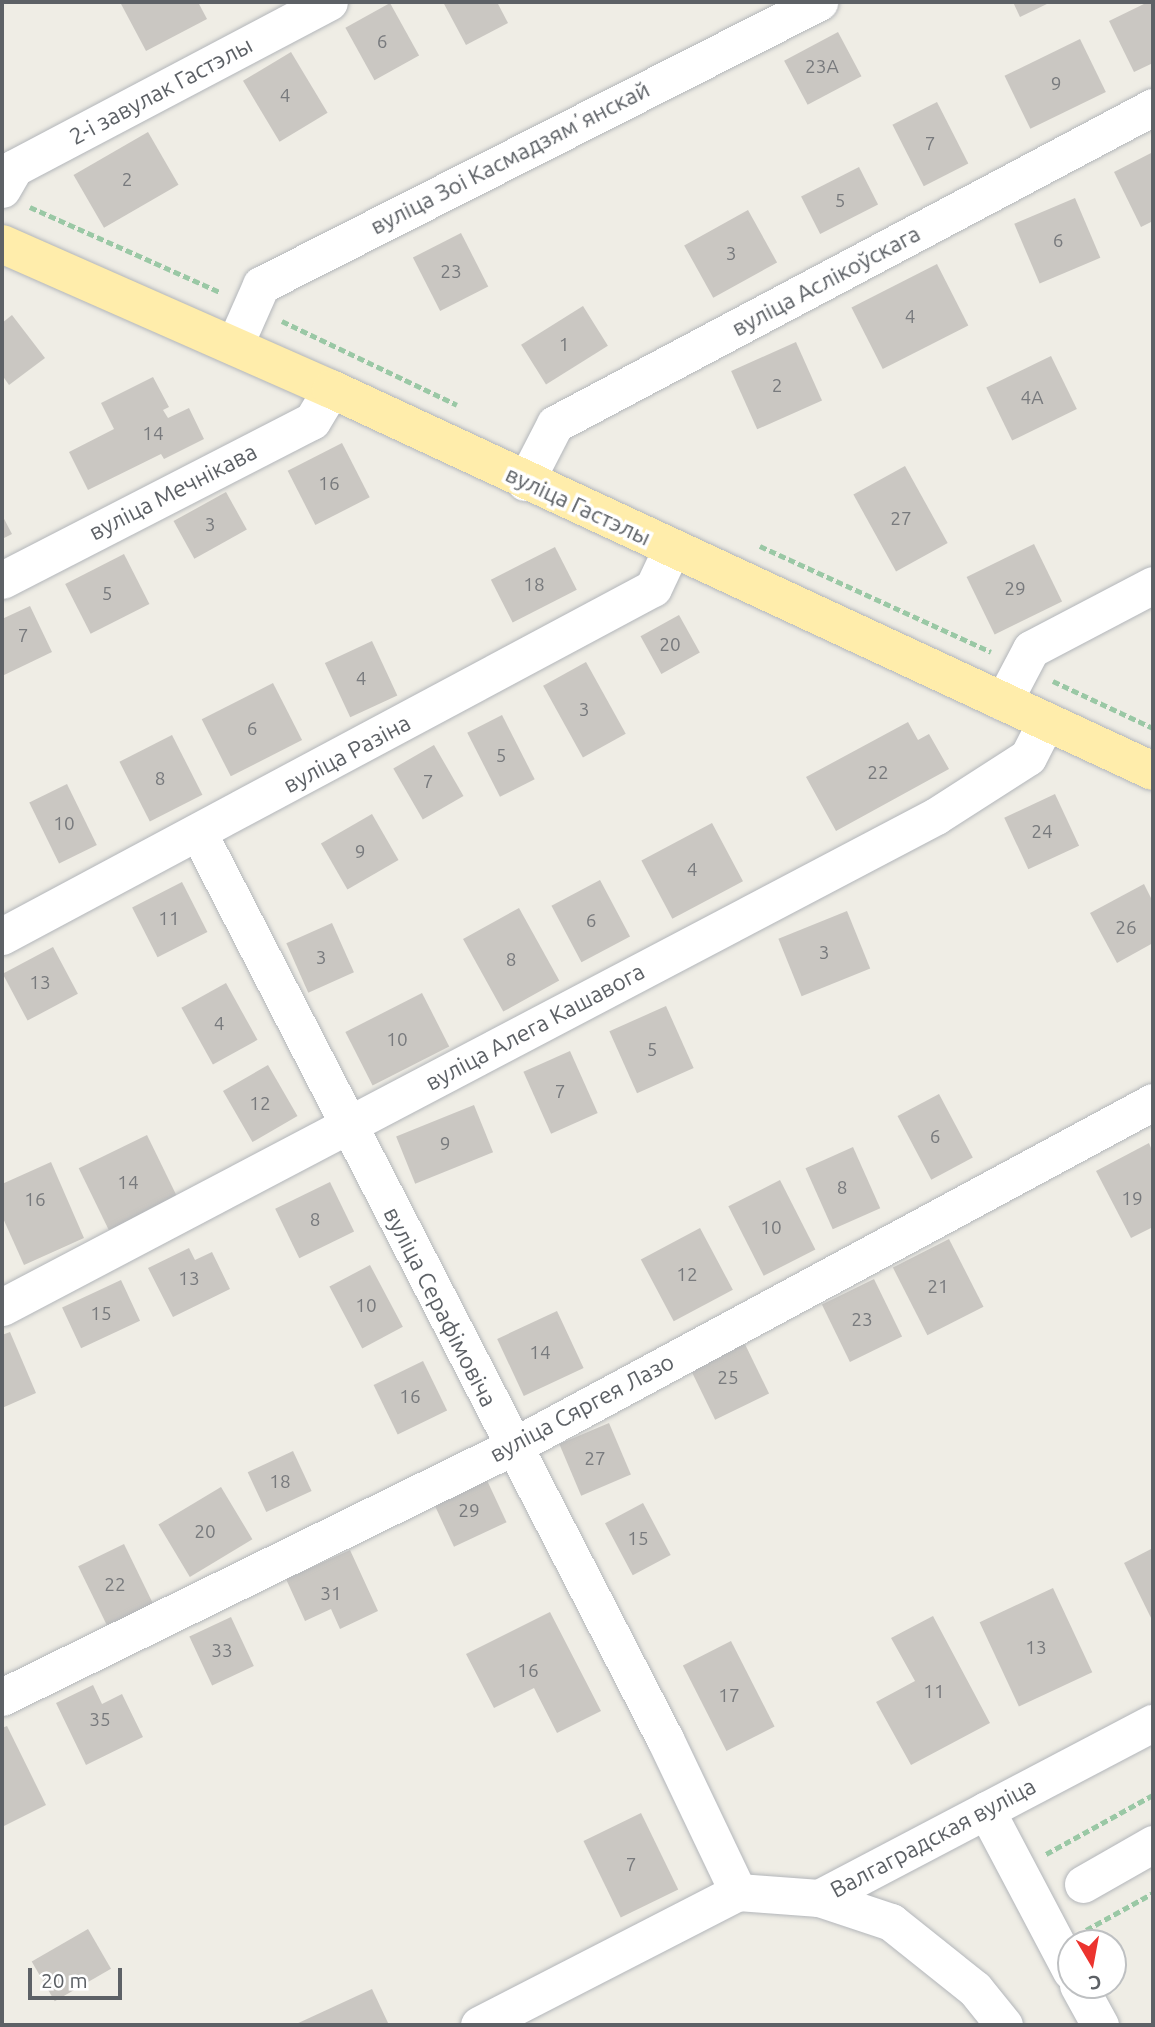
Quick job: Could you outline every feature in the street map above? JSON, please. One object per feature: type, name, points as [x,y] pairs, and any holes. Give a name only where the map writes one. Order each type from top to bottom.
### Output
[{"type":"main road","name":"вуліца Гастэлы","points":[[2,244],[331,390],[671,550],[1153,771]]},
{"type":"street","name":"2-і завулак Гастэлы","points":[[2,189],[14,168],[329,2]]},
{"type":"street","name":"вуліца Зоі Касмадзямʼянскай","points":[[234,346],[261,285],[819,2]]},
{"type":"street","name":"вуліца Аслікоўскага","points":[[525,482],[555,424],[1153,107]]},
{"type":"street","name":"вуліца Мечнікава","points":[[2,580],[312,421],[331,390]]},
{"type":"street","name":"вуліца Разіна","points":[[2,936],[199,834],[653,588],[671,550]]},
{"type":"street","points":[[1003,702],[1031,649],[1153,585]]},
{"type":"street","name":"вуліца Алега Кашавога","points":[[2,1307],[936,816],[1028,757],[1046,722]]},
{"type":"street","name":"вуліца Серафімовіча","points":[[199,834],[665,1740],[738,1892]]},
{"type":"street","name":"вуліца Сяргея Лазо","points":[[2,1697],[512,1447],[1153,1102]]},
{"type":"street","name":"Валгаградская вуліца","points":[[738,1892],[819,1898],[1153,1723]]},
{"type":"street","points":[[986,1810],[1057,1945]]},
{"type":"street","points":[[1083,1884],[1153,1844]]},
{"type":"street","points":[[479,2025],[738,1892]]},
{"type":"street","points":[[819,1898],[891,1922],[975,1989],[1004,2025]]},
{"type":"street","points":[[1086,1999],[1100,2025]]},
{"type":"path","points":[[1017,1869],[1153,1795]]},
{"type":"path","points":[[1104,1929],[1153,1893]]},
{"type":"building","points":[[120,2],[198,2],[207,19],[146,51]]},
{"type":"building","points":[[443,2],[497,2],[508,23],[466,45]]},
{"type":"building","points":[[1013,2],[1051,2],[1020,17]]},
{"type":"building","points":[[1153,2],[1153,63],[1134,72],[1109,21]]},
{"type":"building","points":[[390,3],[419,55],[374,80],[345,28]]},
{"type":"building","points":[[838,32],[861,76],[808,105],[784,61]]},
{"type":"building","points":[[1080,39],[1106,92],[1030,129],[1005,76]]},
{"type":"building","points":[[291,52],[328,113],[280,142],[243,81]]},
{"type":"building","points":[[937,102],[968,163],[924,186],[892,125]]},
{"type":"building","points":[[148,132],[178,185],[104,228],[74,175]]},
{"type":"building","points":[[1153,152],[1153,221],[1141,227],[1114,172]]},
{"type":"building","points":[[859,167],[878,204],[820,234],[801,197]]},
{"type":"building","points":[[1075,198],[1100,258],[1040,284],[1014,224]]},
{"type":"building","points":[[748,210],[777,262],[713,298],[684,245]]},
{"type":"building","points":[[461,233],[488,286],[440,311],[413,258]]},
{"type":"building","points":[[937,264],[968,325],[883,369],[851,308]]},
{"type":"building","points":[[583,306],[608,346],[546,385],[521,345]]},
{"type":"building","points":[[12,315],[45,358],[9,385],[2,375],[2,323]]},
{"type":"building","points":[[796,342],[822,400],[757,429],[731,371]]},
{"type":"building","points":[[1051,356],[1077,409],[1012,441],[986,388]]},
{"type":"building","points":[[153,377],[169,407],[163,410],[168,418],[189,408],[204,439],[164,459],[161,454],[88,490],[69,452],[114,429],[101,403]]},
{"type":"building","points":[[342,443],[370,497],[315,525],[288,471]]},
{"type":"building","points":[[905,466],[948,543],[896,572],[853,495]]},
{"type":"building","points":[[226,492],[247,530],[194,559],[174,521]]},
{"type":"building","points":[[2,515],[12,534],[2,539]]},
{"type":"building","points":[[1034,544],[1062,602],[995,634],[967,577]]},
{"type":"building","points":[[555,547],[577,590],[513,622],[491,580]]},
{"type":"building","points":[[124,554],[149,604],[91,634],[65,584]]},
{"type":"building","points":[[30,606],[52,652],[2,676],[2,619]]},
{"type":"building","points":[[679,615],[700,653],[661,674],[641,636]]},
{"type":"building","points":[[372,641],[397,695],[350,717],[325,663]]},
{"type":"building","points":[[586,662],[626,734],[583,757],[543,686]]},
{"type":"building","points":[[273,683],[302,740],[231,776],[202,719]]},
{"type":"building","points":[[502,715],[535,779],[500,797],[467,733]]},
{"type":"building","points":[[908,722],[918,740],[929,734],[949,769],[836,831],[806,777]]},
{"type":"building","points":[[172,735],[202,795],[150,821],[119,762]]},
{"type":"building","points":[[434,745],[463,796],[423,820],[393,768]]},
{"type":"building","points":[[67,784],[97,845],[59,864],[29,802]]},
{"type":"building","points":[[1055,794],[1079,846],[1028,869],[1004,818]]},
{"type":"building","points":[[372,814],[399,860],[347,889],[321,844]]},
{"type":"building","points":[[712,823],[743,881],[672,919],[641,861]]},
{"type":"building","points":[[600,880],[630,937],[581,962],[551,906]]},
{"type":"building","points":[[182,882],[207,932],[158,957],[132,907]]},
{"type":"building","points":[[1144,884],[1153,902],[1153,943],[1117,963],[1090,913]]},
{"type":"building","points":[[519,908],[559,981],[503,1012],[463,939]]},
{"type":"building","points":[[847,911],[870,968],[802,996],[778,939]]},
{"type":"building","points":[[332,923],[354,972],[308,993],[286,943]]},
{"type":"building","points":[[53,947],[78,994],[28,1021],[3,974]]},
{"type":"building","points":[[226,983],[258,1040],[213,1065],[181,1008]]},
{"type":"building","points":[[422,993],[449,1046],[373,1086],[345,1032]]},
{"type":"building","points":[[666,1006],[694,1068],[637,1093],[609,1031]]},
{"type":"building","points":[[570,1051],[598,1113],[551,1134],[523,1072]]},
{"type":"building","points":[[268,1065],[298,1116],[252,1142],[223,1091]]},
{"type":"building","points":[[939,1094],[973,1158],[931,1180],[898,1116]]},
{"type":"building","points":[[474,1105],[493,1152],[415,1184],[396,1136]]},
{"type":"building","points":[[147,1135],[177,1197],[109,1230],[79,1168]]},
{"type":"building","points":[[1149,1143],[1153,1153],[1153,1227],[1131,1238],[1096,1171]]},
{"type":"building","points":[[853,1147],[880,1208],[833,1229],[805,1168]]},
{"type":"building","points":[[51,1162],[84,1238],[24,1265],[2,1216],[2,1184]]},
{"type":"building","points":[[780,1180],[815,1249],[764,1276],[728,1206]]},
{"type":"building","points":[[330,1182],[354,1231],[299,1258],[275,1209]]},
{"type":"building","points":[[700,1228],[733,1290],[674,1321],[641,1259]]},
{"type":"building","points":[[949,1239],[984,1307],[927,1335],[893,1268]]},
{"type":"building","points":[[189,1248],[195,1260],[212,1252],[230,1289],[173,1317],[148,1268]]},
{"type":"building","points":[[370,1265],[403,1327],[362,1348],[329,1287]]},
{"type":"building","points":[[874,1279],[902,1337],[850,1362],[822,1304]]},
{"type":"building","points":[[121,1280],[140,1321],[81,1348],[62,1307]]},
{"type":"building","points":[[557,1311],[584,1368],[524,1396],[497,1339]]},
{"type":"building","points":[[10,1332],[36,1393],[2,1408],[2,1335]]},
{"type":"building","points":[[741,1336],[769,1394],[715,1420],[687,1362]]},
{"type":"building","points":[[423,1361],[447,1410],[398,1435],[374,1385]]},
{"type":"building","points":[[609,1423],[631,1475],[581,1496],[559,1444]]},
{"type":"building","points":[[293,1451],[312,1491],[266,1512],[248,1472]]},
{"type":"building","points":[[485,1476],[507,1522],[454,1547],[432,1501]]},
{"type":"building","points":[[221,1487],[252,1539],[190,1577],[158,1525]]},
{"type":"building","points":[[643,1503],[671,1555],[633,1575],[605,1523]]},
{"type":"building","points":[[124,1544],[153,1604],[108,1627],[78,1566]]},
{"type":"building","points":[[1153,1548],[1153,1622],[1124,1563]]},
{"type":"building","points":[[350,1550],[378,1611],[340,1629],[331,1609],[305,1621],[286,1579]]},
{"type":"building","points":[[1053,1588],[1092,1672],[1019,1707],[980,1622]]},
{"type":"building","points":[[550,1612],[601,1711],[557,1733],[534,1688],[494,1708],[466,1654]]},
{"type":"building","points":[[933,1616],[990,1723],[911,1765],[876,1702],[915,1681],[891,1638]]},
{"type":"building","points":[[231,1617],[254,1666],[212,1685],[189,1636]]},
{"type":"building","points":[[731,1641],[775,1727],[726,1751],[683,1666]]},
{"type":"building","points":[[93,1685],[102,1704],[122,1694],[143,1737],[86,1765],[56,1703]]},
{"type":"building","points":[[7,1726],[46,1805],[2,1827],[2,1728]]},
{"type":"building","points":[[641,1813],[678,1889],[621,1917],[583,1841]]},
{"type":"building","points":[[88,1929],[111,1969],[55,2001],[32,1962]]},
{"type":"building","points":[[372,1989],[389,2025],[294,2025]]}]
